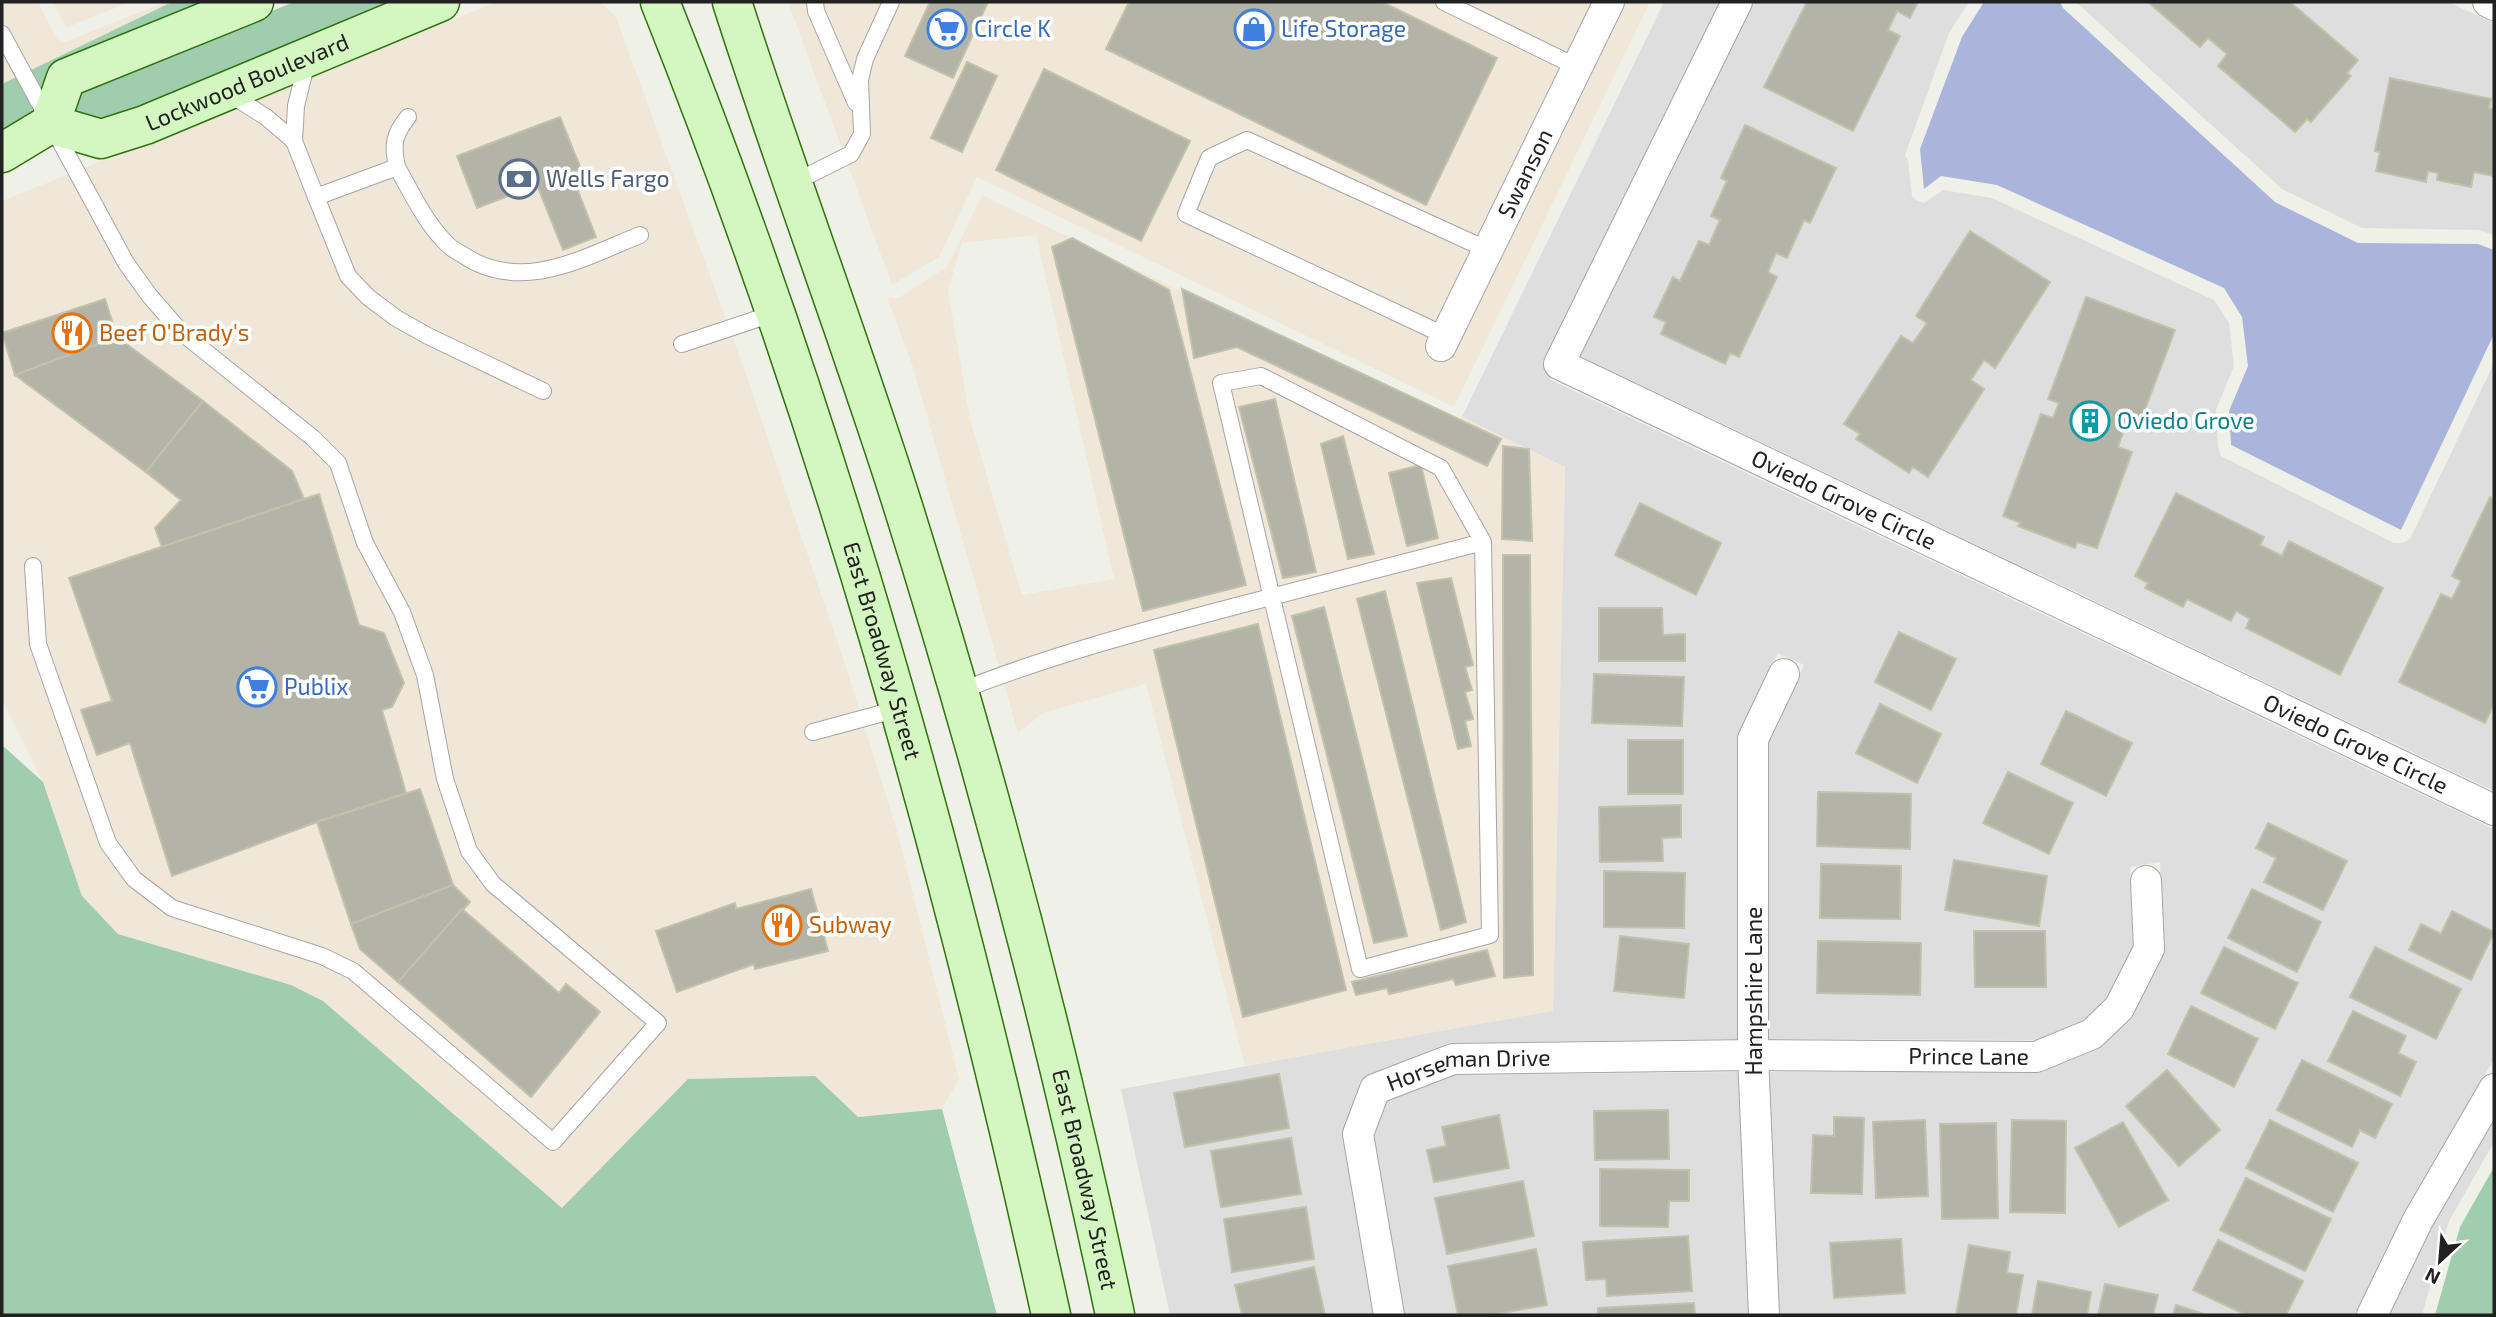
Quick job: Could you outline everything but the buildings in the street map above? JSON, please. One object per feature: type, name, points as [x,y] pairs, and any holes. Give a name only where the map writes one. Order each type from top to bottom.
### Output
[{"type":"main road","points":[[2,153],[50,124],[66,78],[254,2]]},
{"type":"main road","name":"Lockwood Boulevard","points":[[50,124],[101,139],[145,125],[440,2]]},
{"type":"main road","name":"East Broadway Street","points":[[660,2],[739,208],[775,313],[901,708],[973,978],[1051,1315]]},
{"type":"main road","name":"East Broadway Street","points":[[732,2],[832,291],[960,691],[1067,1099],[1115,1315]]},
{"type":"main road","points":[[901,708],[960,691]]},
{"type":"street","name":"Swanson","points":[[1443,341],[1609,2]]},
{"type":"street","name":"Oviedo Grove Circle","points":[[1737,2],[1559,365],[2494,810]]},
{"type":"street","points":[[2488,2],[2494,5]]},
{"type":"street","name":"Hampshire Lane","points":[[1764,1315],[1753,1055],[1753,739],[1784,674]]},
{"type":"street","name":"Prince Lane","points":[[1753,1055],[2036,1057],[2092,1034],[2119,1008],[2149,949],[2146,881]]},
{"type":"street","name":"Horseman Drive","points":[[1389,1315],[1358,1134],[1375,1089],[1453,1059],[1753,1055]]},
{"type":"street","points":[[2372,1315],[2418,1220],[2494,1089]]},
{"type":"lane","points":[[793,183],[851,153],[862,134],[861,113],[853,80],[816,11],[815,2]]},
{"type":"lane","points":[[853,80],[891,2]]},
{"type":"lane","points":[[1444,2],[1577,67]]},
{"type":"lane","points":[[2,34],[126,262],[157,305],[181,332],[313,438],[338,463],[365,543],[402,612],[425,675],[445,779],[468,851],[493,884],[658,1023],[553,1142],[353,971],[322,956],[172,908],[134,879],[108,843],[38,644],[33,566]]},
{"type":"lane","points":[[308,57],[296,106],[294,141],[348,276],[368,298],[396,318],[543,391]]},
{"type":"lane","points":[[226,92],[266,117],[294,141]]},
{"type":"lane","points":[[408,117],[397,131],[394,153],[397,167],[422,211],[446,244],[477,264],[505,273],[538,272],[573,262],[640,235]]},
{"type":"lane","points":[[1443,341],[1186,214],[1209,158],[1247,140],[1488,250]]},
{"type":"lane","points":[[316,197],[397,167]]},
{"type":"lane","points":[[682,344],[775,313]]},
{"type":"lane","points":[[1261,376],[1441,468],[1483,542],[1490,935],[1360,969],[1221,383],[1261,376]]},
{"type":"lane","points":[[960,691],[1019,667],[1143,631],[1483,542]]},
{"type":"lane","points":[[813,732],[901,708]]},
{"type":"shaded area","points":[[2,2],[38,2],[57,39],[65,42],[165,2],[172,2],[2,84]]},
{"type":"shaded area","points":[[53,2],[130,2],[66,28]]},
{"type":"shaded area","points":[[496,2],[601,2],[616,17],[746,374],[847,670],[898,834],[959,1079],[942,1109],[858,1117],[815,1076],[689,1079],[562,1208],[323,1001],[291,985],[118,934],[82,896],[43,782],[2,700],[2,201]]},
{"type":"shaded area","points":[[788,2],[1650,2],[1454,407],[977,177],[939,257],[892,285]]},
{"type":"shaded area","points":[[1664,2],[1720,2],[1546,358],[1551,380],[2494,829],[2494,1059],[2405,1213],[2355,1315],[1779,1315],[1769,1072],[2040,1072],[2096,1049],[2128,1020],[2162,956],[2164,947],[2160,862],[2130,867],[2133,947],[2107,998],[2085,1020],[2035,1040],[1768,1039],[1768,742],[1804,665],[1778,653],[1738,741],[1738,1039],[1449,1043],[1371,1074],[1361,1084],[1343,1138],[1373,1315],[1170,1315],[1121,1089],[1553,1010],[1565,467],[1462,417]]},
{"type":"shaded area","points":[[1754,2],[1969,2],[1949,33],[1905,155],[1908,160],[1912,196],[1924,203],[1943,190],[1992,198],[2214,300],[2229,323],[2234,366],[2216,410],[2221,456],[2394,543],[2410,539],[2494,363],[2494,791],[1580,356]]},
{"type":"shaded area","points":[[2076,2],[2448,2],[2494,23],[2494,235],[2479,230],[2362,228],[2282,189]]},
{"type":"shaded area","points":[[982,195],[1448,420],[1456,421],[1462,417],[1565,467],[1553,1011],[1245,1066],[1146,684],[1043,713],[1018,733],[912,364],[887,298],[898,298],[947,267]],"holes":[[[1036,235],[1114,579],[1022,595],[970,419],[948,290],[962,243]]]},
{"type":"shaded area","points":[[1738,1072],[1749,1315],[1404,1315],[1374,1134],[1386,1101],[1454,1075]]},
{"type":"shaded area","points":[[2494,1119],[2494,1142],[2449,1221],[2422,1315],[2388,1315],[2431,1227]]},
{"type":"green space","points":[[172,2],[213,2],[2,134],[2,84]]},
{"type":"green space","points":[[294,2],[399,2],[102,122],[70,113],[77,90]]},
{"type":"green space","points":[[2,745],[43,782],[82,896],[118,934],[291,985],[323,1001],[562,1208],[688,1079],[815,1076],[858,1117],[942,1109],[997,1315],[2,1315]]},
{"type":"green space","points":[[2494,1167],[2494,1315],[2435,1315],[2460,1227]]},
{"type":"water","points":[[1984,2],[2060,2],[2063,8],[2275,202],[2358,243],[2478,244],[2494,250],[2494,334],[2401,530],[2231,445],[2229,411],[2248,366],[2242,317],[2224,288],[1997,185],[1941,176],[1924,189],[1920,149],[1962,37]]},
{"type":"place","name":"Circle K","points":[[947,29]]},
{"type":"place","name":"Life Storage","points":[[1254,29]]},
{"type":"place","name":"Wells Fargo","points":[[519,179]]},
{"type":"place","name":"Beef O'Brady's","points":[[72,333]]},
{"type":"place","name":"Oviedo Grove","points":[[2090,421]]},
{"type":"place","name":"Publix","points":[[257,687]]},
{"type":"place","name":"Subway","points":[[782,925]]}]
